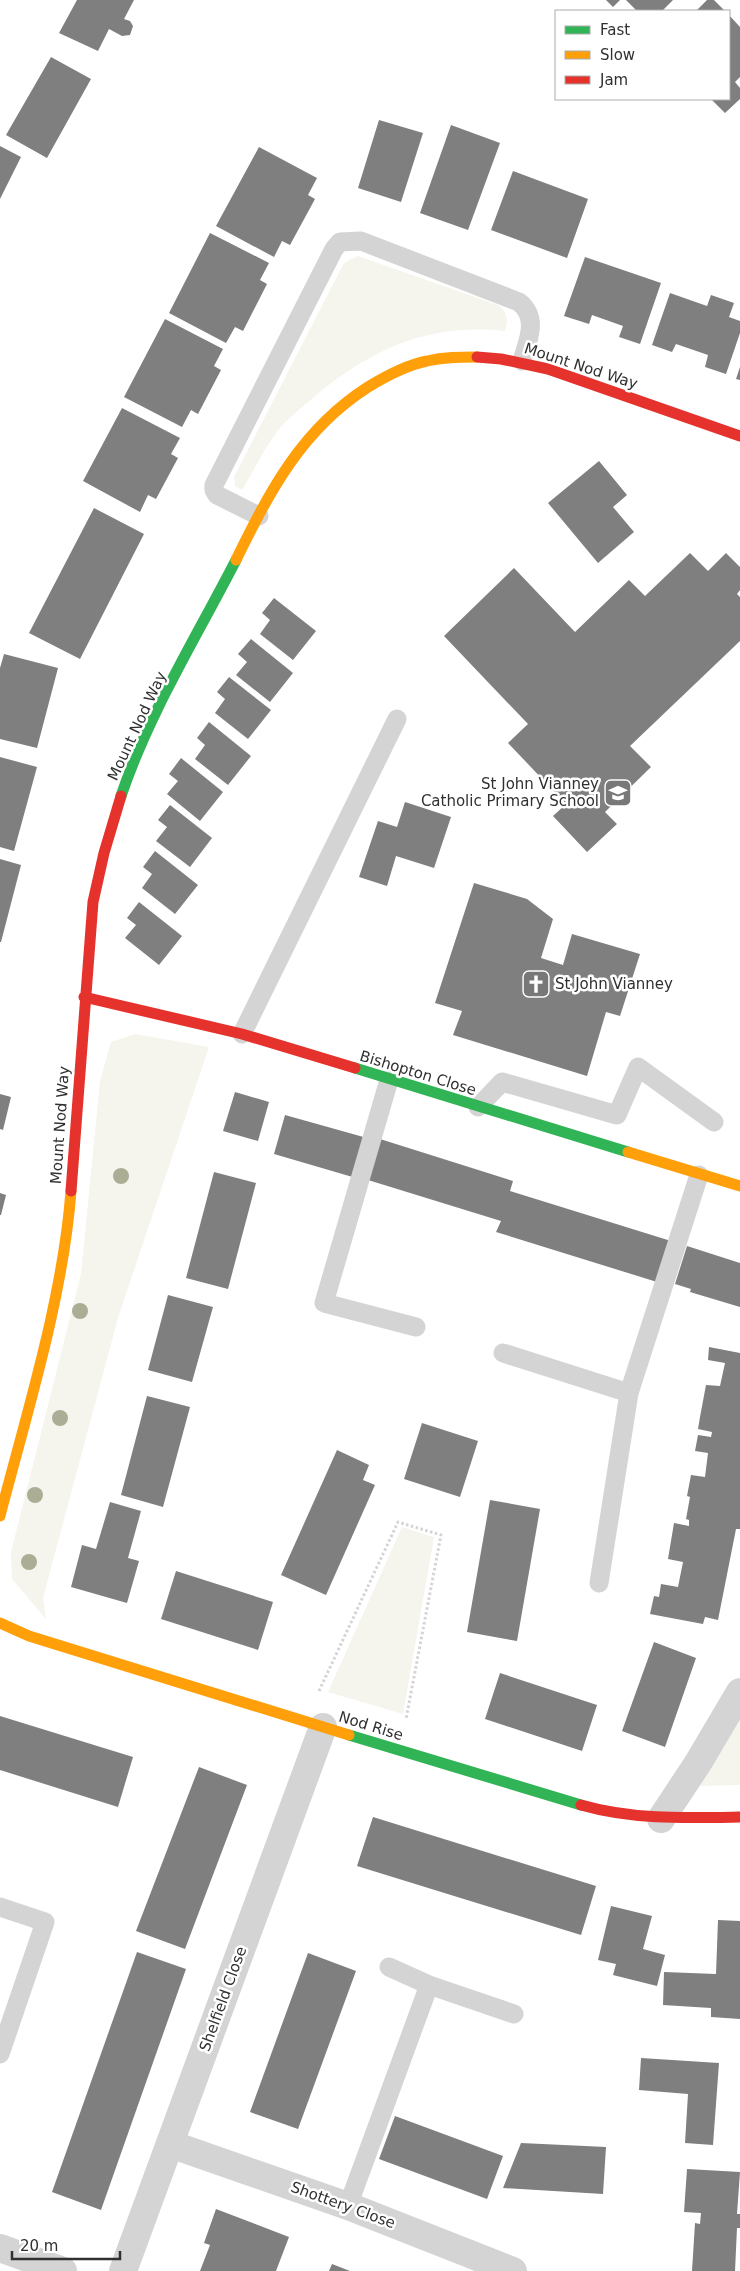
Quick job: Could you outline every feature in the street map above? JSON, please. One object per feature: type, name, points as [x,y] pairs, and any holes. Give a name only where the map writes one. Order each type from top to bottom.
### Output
[{"type":"street","name":"Mount Nod Way","points":[[0,1516],[44,1347],[63,1251],[70,1205],[84,998],[93,902],[102,856],[115,814],[150,727],[259,516],[277,483],[304,443],[346,405],[393,372],[427,361],[465,357],[506,358],[522,361],[740,436]]},
{"type":"street","name":"Bishopton Close","points":[[84,998],[242,1034],[740,1186]]},
{"type":"street","name":"Nod Rise","points":[[0,1623],[29,1636],[400,1751],[595,1809],[661,1819],[740,1817]]},
{"type":"street","points":[[661,1819],[698,1763],[740,1692]]},
{"type":"street","name":"Shelfield Close","points":[[123,2271],[170,2144],[314,1724]]},
{"type":"street","name":"Shottery Close","points":[[170,2144],[348,2206],[513,2271]]},
{"type":"street","points":[[0,2248],[63,2271]]},
{"type":"lane","points":[[259,516],[217,495],[214,485],[334,248],[340,242],[361,241],[519,302],[526,307],[532,323],[522,361]]},
{"type":"lane","points":[[242,1034],[397,719]]},
{"type":"lane","points":[[478,1107],[502,1082],[617,1115],[638,1067],[714,1122]]},
{"type":"lane","points":[[389,1080],[324,1302],[416,1327]]},
{"type":"lane","points":[[599,1583],[629,1394],[699,1175]]},
{"type":"lane","points":[[503,1354],[629,1394]]},
{"type":"lane","points":[[0,1907],[45,1922],[0,2054]]},
{"type":"lane","points":[[389,1967],[429,1985],[514,2014]]},
{"type":"lane","points":[[348,2206],[429,1985]]},
{"type":"path","points":[[314,1724],[398,1522],[441,1535],[400,1751]]},
{"type":"shaded area","points":[[358,256],[498,305],[504,311],[506,317],[505,331],[452,331],[427,335],[404,342],[359,364],[316,395],[286,422],[267,446],[242,490],[235,486],[234,477],[344,263]]},
{"type":"shaded area","points":[[135,1034],[209,1047],[118,1318],[43,1598],[46,1619],[12,1579],[11,1552],[81,1274],[100,1081],[111,1042]]},
{"type":"shaded area","points":[[402,1527],[434,1537],[403,1714],[328,1692]]},
{"type":"shaded area","points":[[740,1712],[740,1785],[700,1786],[735,1723]]},
{"type":"building","points":[[77,0],[134,0],[124,19],[130,21],[133,26],[130,35],[122,36],[109,29],[98,51],[59,33]]},
{"type":"building","points":[[606,0],[620,0],[613,7]]},
{"type":"building","points":[[626,0],[673,0],[663,10],[636,10]]},
{"type":"building","points":[[707,0],[714,0],[724,10],[697,10]]},
{"type":"building","points":[[730,16],[740,27],[740,77],[735,82],[740,88],[740,99],[725,113],[712,100],[730,100]]},
{"type":"building","points":[[51,57],[91,79],[47,158],[6,135]]},
{"type":"building","points":[[379,120],[423,133],[401,202],[358,188]]},
{"type":"building","points":[[451,125],[500,143],[468,230],[420,213]]},
{"type":"building","points":[[0,146],[21,157],[0,199]]},
{"type":"building","points":[[259,147],[317,178],[308,195],[315,199],[290,245],[282,241],[274,257],[216,226]]},
{"type":"building","points":[[513,171],[588,199],[567,258],[491,230]]},
{"type":"building","points":[[210,233],[269,263],[260,280],[267,284],[243,331],[235,327],[226,343],[169,313]]},
{"type":"building","points":[[585,257],[661,283],[640,344],[619,337],[623,326],[592,315],[589,324],[564,316]]},
{"type":"building","points":[[670,293],[707,306],[711,295],[734,303],[729,317],[740,321],[740,333],[726,374],[705,367],[708,355],[676,344],[672,352],[652,345]]},
{"type":"building","points":[[165,319],[223,349],[214,366],[221,370],[198,414],[191,410],[182,427],[124,397]]},
{"type":"building","points":[[740,367],[740,380],[736,379]]},
{"type":"building","points":[[122,408],[180,438],[171,454],[178,458],[156,499],[148,495],[140,512],[83,481]]},
{"type":"building","points":[[599,461],[627,495],[613,507],[634,532],[598,563],[548,503]]},
{"type":"building","points":[[94,508],[144,534],[80,659],[29,633]]},
{"type":"building","points":[[690,553],[708,571],[726,553],[740,567],[740,590],[737,594],[740,597],[740,641],[630,746],[651,767],[605,812],[617,824],[587,852],[553,816],[566,804],[508,743],[528,724],[444,636],[514,568],[575,632],[629,580],[645,596]]},
{"type":"building","points":[[274,598],[316,631],[293,660],[260,634],[270,620],[262,613]]},
{"type":"building","points":[[251,639],[293,673],[270,702],[236,675],[247,662],[238,654]]},
{"type":"building","points":[[4,654],[58,668],[37,748],[0,739],[0,668]]},
{"type":"building","points":[[229,677],[271,710],[248,739],[215,713],[225,699],[217,692]]},
{"type":"building","points":[[209,722],[251,756],[228,785],[195,759],[205,745],[197,738]]},
{"type":"building","points":[[0,757],[37,767],[14,851],[0,847]]},
{"type":"building","points":[[181,758],[223,792],[200,821],[167,794],[178,781],[169,774]]},
{"type":"building","points":[[405,802],[451,817],[434,868],[396,856],[387,886],[359,877],[378,821],[397,827]]},
{"type":"building","points":[[170,805],[212,838],[190,867],[156,841],[167,827],[158,820]]},
{"type":"building","points":[[155,851],[198,885],[175,914],[142,888],[152,874],[143,867]]},
{"type":"building","points":[[0,859],[21,865],[1,942],[0,942]]},
{"type":"building","name":"St John Vianney","points":[[474,883],[527,899],[553,919],[541,958],[563,965],[572,934],[640,954],[620,1016],[606,1012],[587,1076],[453,1035],[462,1011],[435,1003]]},
{"type":"building","points":[[139,902],[182,936],[159,965],[125,938],[136,925],[127,918]]},
{"type":"building","points":[[235,1092],[269,1102],[258,1141],[223,1131]]},
{"type":"building","points":[[0,1094],[11,1097],[3,1130],[0,1129]]},
{"type":"building","points":[[285,1115],[367,1138],[356,1178],[274,1154]]},
{"type":"building","points":[[380,1139],[513,1181],[510,1191],[671,1241],[657,1282],[496,1232],[501,1221],[368,1180]]},
{"type":"building","points":[[214,1172],[256,1183],[228,1289],[186,1278]]},
{"type":"building","points":[[0,1193],[6,1195],[1,1215],[0,1215]]},
{"type":"building","points":[[687,1246],[740,1263],[740,1307],[690,1292],[691,1289],[675,1284]]},
{"type":"building","points":[[168,1295],[213,1307],[192,1382],[148,1370]]},
{"type":"building","points":[[709,1347],[740,1353],[740,1529],[736,1529],[718,1620],[705,1617],[703,1624],[650,1614],[654,1596],[659,1597],[661,1584],[678,1587],[683,1562],[668,1559],[674,1523],[689,1526],[689,1520],[686,1519],[690,1497],[687,1496],[691,1475],[705,1477],[708,1453],[695,1451],[698,1435],[711,1437],[712,1432],[698,1429],[700,1417],[706,1385],[720,1386],[725,1363],[708,1360]]},
{"type":"building","points":[[147,1396],[190,1407],[163,1507],[121,1495]]},
{"type":"building","points":[[422,1423],[478,1441],[460,1497],[404,1479]]},
{"type":"building","points":[[337,1450],[369,1465],[363,1480],[375,1485],[326,1595],[281,1575]]},
{"type":"building","points":[[490,1500],[540,1509],[517,1641],[467,1632]]},
{"type":"building","points":[[110,1502],[141,1511],[128,1558],[139,1561],[127,1603],[71,1587],[82,1545],[96,1549]]},
{"type":"building","points":[[176,1571],[273,1602],[258,1650],[161,1619]]},
{"type":"building","points":[[654,1642],[696,1658],[665,1747],[622,1731]]},
{"type":"building","points":[[500,1673],[597,1705],[582,1751],[485,1719]]},
{"type":"building","points":[[0,1716],[133,1757],[118,1807],[0,1770]]},
{"type":"building","points":[[199,1767],[247,1785],[185,1949],[136,1931]]},
{"type":"building","points":[[373,1817],[596,1886],[581,1935],[357,1866]]},
{"type":"building","points":[[611,1906],[652,1916],[643,1949],[665,1955],[657,1986],[613,1975],[616,1964],[598,1960]]},
{"type":"building","points":[[718,1920],[740,1921],[740,2019],[711,2017],[711,2008],[663,2005],[664,1972],[716,1974]]},
{"type":"building","points":[[137,1952],[186,1969],[101,2210],[52,2192]]},
{"type":"building","points":[[308,1953],[356,1971],[298,2129],[250,2112]]},
{"type":"building","points":[[641,2058],[719,2063],[713,2145],[685,2143],[688,2094],[639,2090]]},
{"type":"building","points":[[395,2116],[503,2156],[487,2199],[379,2159]]},
{"type":"building","points":[[521,2143],[606,2147],[603,2194],[503,2188]]},
{"type":"building","points":[[687,2169],[740,2172],[737,2214],[740,2214],[740,2228],[737,2228],[735,2271],[692,2271],[695,2223],[700,2224],[701,2213],[684,2212]]},
{"type":"building","points":[[216,2209],[289,2237],[276,2271],[200,2271],[210,2245],[204,2243]]},
{"type":"building","points":[[332,2264],[350,2271],[329,2271]]},
{"type":"traffic: fast","points":[[121,796],[132,765],[159,705],[236,560]]},
{"type":"traffic: fast","points":[[355,1068],[628,1152]]},
{"type":"traffic: fast","points":[[349,1735],[581,1805]]},
{"type":"traffic: slow","points":[[236,560],[275,486],[290,464],[306,442],[344,404],[368,387],[412,365],[440,359],[477,357]]},
{"type":"traffic: slow","points":[[628,1152],[740,1186]]},
{"type":"traffic: slow","points":[[0,1516],[43,1355],[60,1272],[71,1191]]},
{"type":"traffic: slow","points":[[0,1623],[29,1636],[349,1735]]},
{"type":"traffic: jam","points":[[477,357],[501,359],[548,369],[740,436]]},
{"type":"traffic: jam","points":[[71,1191],[93,902],[104,853],[121,796]]},
{"type":"traffic: jam","points":[[84,997],[242,1034],[355,1068]]},
{"type":"traffic: jam","points":[[581,1805],[640,1816],[680,1818],[740,1817]]},
{"type":"place","name":"St John Vianney Catholic Primary School","points":[[618,793]]},
{"type":"place","name":"St John Vianney","points":[[536,984]]}]
